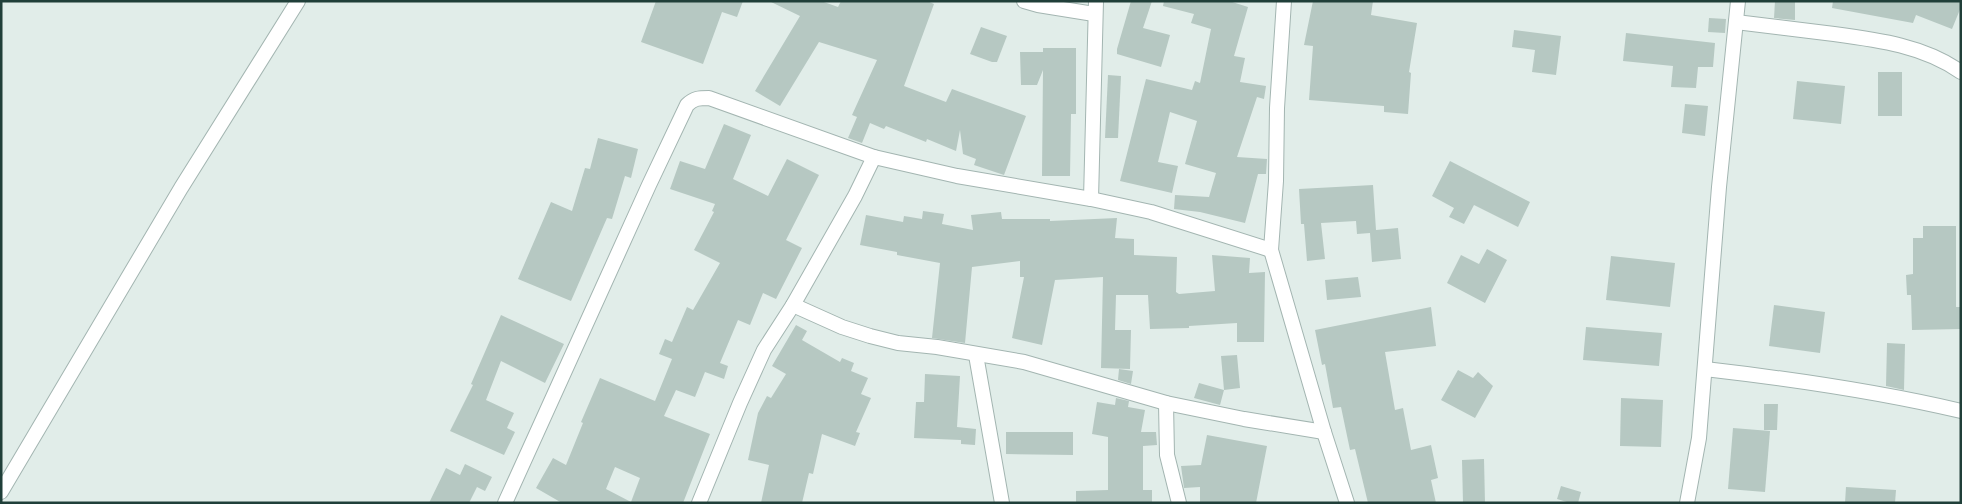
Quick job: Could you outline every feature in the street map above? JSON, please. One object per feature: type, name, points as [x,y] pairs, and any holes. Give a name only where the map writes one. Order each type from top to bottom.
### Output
[{"type":"street","points":[[1,492],[181,188],[298,1]]},
{"type":"street","points":[[1024,1],[1038,5],[1095,8],[1091,199]]},
{"type":"street","points":[[1284,1],[1271,250],[1324,432],[1347,503]]},
{"type":"street","points":[[1687,503],[1700,438],[1719,187],[1738,1]]},
{"type":"street","points":[[1736,22],[1870,39],[1903,46],[1930,54],[1961,72]]},
{"type":"street","points":[[505,503],[648,185],[687,105],[692,100],[698,98],[709,98],[874,157],[957,176],[1091,199],[1151,212],[1271,250]]},
{"type":"street","points":[[699,503],[764,350],[794,305],[855,196],[874,157]]},
{"type":"street","points":[[794,305],[842,327],[898,343],[937,347],[1024,362],[1166,404],[1324,432]]},
{"type":"street","points":[[976,355],[1002,503]]},
{"type":"street","points":[[1705,369],[1810,381],[1904,398],[1961,412]]},
{"type":"street","points":[[1166,404],[1167,455],[1179,503]]},
{"type":"building","points":[[656,1],[743,1],[737,17],[722,12],[703,64],[641,42]]},
{"type":"building","points":[[769,1],[821,1],[838,7],[841,1],[927,1],[934,4],[904,86],[946,102],[952,89],[1026,116],[1004,175],[974,165],[976,159],[963,154],[960,130],[956,151],[927,139],[926,142],[886,126],[884,129],[870,123],[862,143],[848,138],[857,117],[852,115],[877,60],[819,42],[780,106],[755,91],[800,16]]},
{"type":"building","points":[[1131,1],[1152,1],[1143,28],[1170,35],[1161,67],[1117,54]]},
{"type":"building","points":[[1164,1],[1229,1],[1248,7],[1234,56],[1245,58],[1240,82],[1266,86],[1264,99],[1257,97],[1237,157],[1267,159],[1266,174],[1258,174],[1245,223],[1200,212],[1174,209],[1175,195],[1209,197],[1216,173],[1185,164],[1197,121],[1170,112],[1158,162],[1178,166],[1172,193],[1120,181],[1146,79],[1192,90],[1195,81],[1200,83],[1211,29],[1191,23],[1194,14],[1163,6]]},
{"type":"building","points":[[1313,1],[1373,1],[1371,15],[1417,23],[1409,72],[1411,73],[1408,114],[1384,112],[1384,106],[1309,100],[1313,46],[1304,45]]},
{"type":"building","points":[[1775,1],[1795,1],[1795,20],[1774,18]]},
{"type":"building","points":[[1833,1],[1961,1],[1961,7],[1952,29],[1916,15],[1913,23],[1832,8]]},
{"type":"building","points":[[1709,18],[1726,19],[1725,33],[1708,32]]},
{"type":"building","points":[[981,27],[1007,36],[997,62],[970,54]]},
{"type":"building","points":[[1514,30],[1561,36],[1556,75],[1532,72],[1535,50],[1512,47]]},
{"type":"building","points":[[1626,33],[1715,43],[1713,67],[1698,67],[1696,88],[1671,87],[1673,66],[1623,61]]},
{"type":"building","points":[[1043,48],[1076,48],[1076,114],[1071,114],[1070,176],[1042,176],[1043,70],[1037,85],[1021,85],[1020,52],[1043,52]]},
{"type":"building","points":[[1878,72],[1902,72],[1902,116],[1878,116]]},
{"type":"building","points":[[1108,75],[1121,76],[1118,138],[1105,138]]},
{"type":"building","points":[[1797,81],[1845,86],[1841,124],[1793,119]]},
{"type":"building","points":[[1685,104],[1708,106],[1705,136],[1682,133]]},
{"type":"building","points":[[724,124],[751,135],[733,179],[768,196],[787,159],[819,175],[786,240],[802,248],[776,299],[763,293],[750,325],[738,320],[720,363],[728,366],[724,379],[705,372],[695,397],[676,390],[664,416],[710,434],[683,503],[562,503],[536,488],[553,458],[566,465],[583,423],[581,422],[600,378],[655,401],[672,359],[659,354],[665,339],[672,342],[687,307],[693,310],[720,263],[694,250],[714,212],[712,211],[715,204],[670,189],[680,161],[705,169]],"holes":[[[615,467],[640,478],[631,502],[606,489]]]},
{"type":"building","points":[[598,138],[638,149],[631,178],[625,176],[612,219],[607,218],[571,301],[518,279],[551,202],[572,211],[585,168],[590,169]]},
{"type":"building","points":[[1450,161],[1530,202],[1518,227],[1474,205],[1464,224],[1449,217],[1454,208],[1432,196]]},
{"type":"building","points":[[1373,185],[1376,230],[1398,228],[1401,259],[1372,262],[1370,233],[1357,234],[1356,221],[1321,223],[1325,259],[1307,261],[1304,224],[1301,224],[1299,189]]},
{"type":"building","points":[[923,211],[944,214],[942,224],[973,230],[971,215],[1001,212],[1002,219],[1050,219],[1050,221],[1117,218],[1115,238],[1134,239],[1134,255],[1177,257],[1176,292],[1179,294],[1215,291],[1212,255],[1250,258],[1249,273],[1265,272],[1264,342],[1237,342],[1237,323],[1189,326],[1189,328],[1150,329],[1148,295],[1116,295],[1115,330],[1131,330],[1130,369],[1101,368],[1103,277],[1055,280],[1042,345],[1012,338],[1024,277],[1020,277],[1020,261],[972,267],[965,343],[932,338],[940,263],[897,255],[897,252],[860,245],[866,215],[903,222],[904,216],[922,219]]},
{"type":"building","points":[[1923,226],[1956,226],[1956,307],[1961,307],[1961,329],[1912,330],[1911,295],[1907,295],[1906,275],[1913,274],[1913,238],[1923,238]]},
{"type":"building","points":[[1487,249],[1507,260],[1485,303],[1447,283],[1461,255],[1479,264]]},
{"type":"building","points":[[1611,256],[1675,263],[1670,307],[1606,300]]},
{"type":"building","points":[[1358,277],[1361,297],[1327,300],[1325,280]]},
{"type":"building","points":[[1774,305],[1825,312],[1820,353],[1769,346]]},
{"type":"building","points":[[1431,307],[1436,346],[1385,352],[1395,410],[1403,408],[1411,450],[1431,445],[1438,478],[1431,480],[1436,503],[1368,503],[1355,449],[1350,450],[1341,407],[1333,408],[1325,364],[1322,365],[1315,330]]},
{"type":"building","points":[[501,315],[564,344],[545,383],[501,361],[486,400],[514,413],[507,428],[515,432],[504,455],[450,431],[473,385],[471,384]]},
{"type":"building","points":[[796,325],[807,331],[802,340],[840,362],[842,358],[854,363],[851,371],[868,378],[861,394],[871,398],[856,432],[860,433],[855,446],[822,434],[813,474],[809,473],[802,503],[761,503],[769,465],[748,460],[758,413],[767,396],[771,398],[786,374],[772,366]]},
{"type":"building","points":[[1586,327],[1662,333],[1659,366],[1583,360]]},
{"type":"building","points":[[1887,343],[1905,344],[1904,390],[1886,386]]},
{"type":"building","points":[[1237,355],[1240,388],[1224,390],[1221,356]]},
{"type":"building","points":[[1119,369],[1133,371],[1131,384],[1118,380]]},
{"type":"building","points":[[1458,370],[1473,378],[1478,372],[1493,386],[1475,418],[1441,400]]},
{"type":"building","points":[[925,374],[960,376],[957,427],[976,429],[975,445],[961,444],[961,440],[914,438],[916,402],[924,402]]},
{"type":"building","points":[[1199,383],[1224,390],[1220,405],[1194,398]]},
{"type":"building","points":[[1116,398],[1129,401],[1128,407],[1145,410],[1141,432],[1156,432],[1157,445],[1143,446],[1143,490],[1152,490],[1152,503],[1076,503],[1076,491],[1108,490],[1108,437],[1092,434],[1097,402],[1115,405]]},
{"type":"building","points":[[1621,398],[1663,400],[1661,447],[1620,446]]},
{"type":"building","points":[[1764,404],[1778,404],[1777,430],[1764,430]]},
{"type":"building","points":[[1733,428],[1770,431],[1765,492],[1728,489]]},
{"type":"building","points":[[1006,432],[1073,432],[1073,455],[1006,454]]},
{"type":"building","points":[[1207,435],[1267,446],[1256,503],[1200,503],[1200,487],[1184,488],[1181,466],[1201,465]]},
{"type":"building","points":[[1484,459],[1485,503],[1463,503],[1462,460]]},
{"type":"building","points":[[465,464],[492,477],[485,491],[477,487],[469,503],[429,503],[446,468],[460,475]]},
{"type":"building","points":[[1561,486],[1581,492],[1578,503],[1557,499]]},
{"type":"building","points":[[1846,487],[1896,490],[1895,503],[1845,503]]}]
